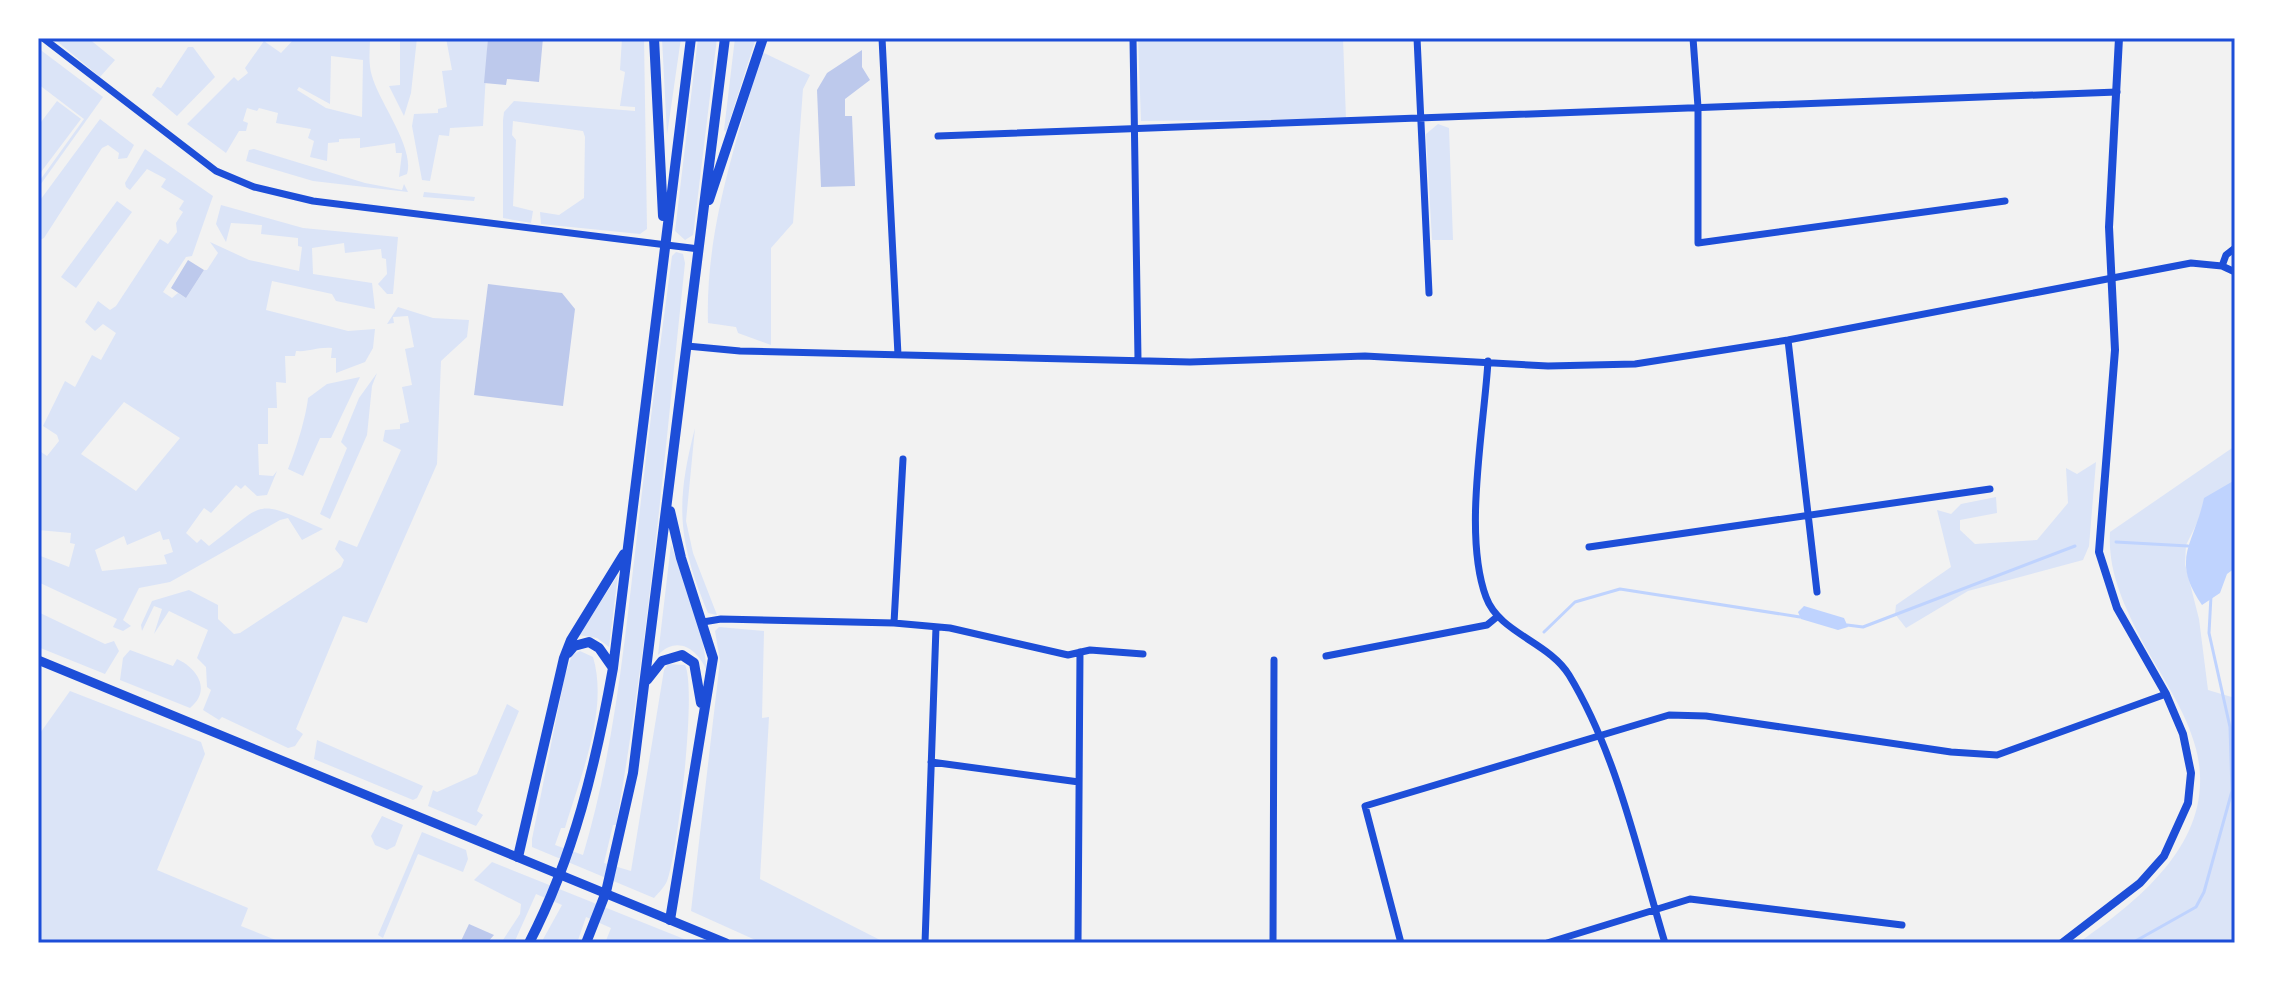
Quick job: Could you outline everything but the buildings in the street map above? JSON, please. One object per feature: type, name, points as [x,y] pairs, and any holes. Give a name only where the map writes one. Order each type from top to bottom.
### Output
[{"type":"main road","points":[[654,38],[665,245]]},
{"type":"main road","points":[[529,943],[543,916],[575,832],[599,748],[613,668],[691,38]]},
{"type":"main road","points":[[587,941],[618,849],[646,682],[725,38]]},
{"type":"main road","points":[[702,221],[763,38]]},
{"type":"main road","points":[[667,501],[681,558],[713,658],[702,710],[676,899],[670,920]]},
{"type":"main road","points":[[518,857],[564,658],[571,640],[627,549]]},
{"type":"main road","points":[[564,658],[574,646],[589,642],[599,648],[613,668]]},
{"type":"main road","points":[[646,682],[662,661],[682,655],[694,663],[702,710]]},
{"type":"main road","points":[[38,660],[726,943]]},
{"type":"street","points":[[882,38],[898,355]]},
{"type":"street","points":[[1133,38],[1138,359]]},
{"type":"street","points":[[1417,38],[1429,293]]},
{"type":"street","points":[[1693,38],[1698,107],[1698,243],[2005,201]]},
{"type":"street","points":[[2062,943],[2140,883],[2174,838],[2188,803],[2191,773],[2183,734],[2166,694],[2117,608],[2099,552],[2115,350],[2109,227],[2119,38]]},
{"type":"street","points":[[40,40],[199,159],[254,187],[313,201],[699,249]]},
{"type":"street","points":[[938,136],[2117,92]]},
{"type":"street","points":[[2222,266],[2226,255],[2235,248]]},
{"type":"street","points":[[687,346],[1190,362],[1381,356],[1548,366],[1635,364],[1788,340],[2191,263],[2222,266],[2235,272]]},
{"type":"street","points":[[1788,340],[1817,592]]},
{"type":"street","points":[[1488,361],[1478,480],[1478,554],[1485,595],[1498,616],[1557,660],[1575,686],[1597,735],[1665,943]]},
{"type":"street","points":[[894,623],[903,459]]},
{"type":"street","points":[[1589,547],[1990,489]]},
{"type":"street","points":[[1326,656],[1487,625],[1498,616]]},
{"type":"street","points":[[703,622],[721,619],[894,623],[936,627],[1068,655],[1080,652],[1143,654]]},
{"type":"street","points":[[925,943],[936,627]]},
{"type":"street","points":[[1078,943],[1080,652]]},
{"type":"street","points":[[1273,943],[1274,660]]},
{"type":"street","points":[[1401,943],[1365,806],[1651,718],[1684,715],[1951,752],[1997,755],[2166,694]]},
{"type":"street","points":[[931,762],[1079,782]]},
{"type":"street","points":[[1547,943],[1690,899],[1902,925]]},
{"type":"shaded area","points":[[53,38],[88,38],[115,60],[100,77]]},
{"type":"shaded area","points":[[295,38],[370,38],[372,76],[406,151],[407,174],[399,177],[402,153],[396,153],[395,143],[360,148],[360,138],[339,139],[339,142],[328,143],[327,161],[310,157],[314,141],[308,138],[311,129],[276,123],[278,113],[259,108],[257,111],[247,108],[243,121],[248,123],[246,131],[239,131],[226,153],[187,124],[234,77],[238,81],[248,73],[245,68],[264,41],[281,53]],"holes":[[[331,56],[363,60],[362,117],[326,108],[297,90],[299,87],[330,104]]]},
{"type":"shaded area","points":[[400,38],[417,38],[411,93],[404,116],[389,86],[400,85]]},
{"type":"shaded area","points":[[446,38],[488,38],[483,126],[450,128],[449,136],[439,135],[430,181],[422,180],[412,126],[414,114],[438,113],[438,109],[447,107],[442,71],[452,70]]},
{"type":"shaded area","points":[[622,38],[644,38],[647,229],[640,234],[541,224],[540,212],[559,215],[584,198],[585,137],[583,131],[513,121],[512,135],[516,140],[513,206],[533,211],[531,223],[503,218],[504,112],[514,101],[635,111],[635,107],[620,106],[625,72],[620,70]]},
{"type":"shaded area","points":[[662,38],[681,38],[667,135]]},
{"type":"shaded area","points":[[698,38],[717,38],[693,235],[685,240],[675,231]]},
{"type":"shaded area","points":[[735,38],[756,38],[726,132],[724,130]]},
{"type":"shaded area","points":[[1138,38],[1343,38],[1346,119],[1141,121]]},
{"type":"shaded area","points":[[188,47],[193,47],[215,77],[177,116],[152,95],[157,87],[161,88]]},
{"type":"shaded area","points":[[38,48],[103,97],[38,188],[38,183],[84,119],[38,84]]},
{"type":"shaded area","points":[[762,52],[810,75],[803,89],[793,223],[771,248],[771,345],[738,333],[736,327],[708,323],[708,288],[717,220]]},
{"type":"shaded area","points":[[57,101],[81,119],[38,176],[38,126]]},
{"type":"shaded area","points":[[100,119],[134,145],[127,158],[118,159],[119,153],[108,145],[102,148],[44,238],[38,241],[38,203]]},
{"type":"shaded area","points":[[1438,124],[1449,128],[1453,240],[1432,240],[1426,134]]},
{"type":"shaded area","points":[[145,149],[213,196],[192,256],[186,257],[163,292],[172,298],[178,293],[186,298],[207,270],[218,253],[210,242],[249,260],[299,271],[302,247],[298,246],[298,238],[261,234],[262,225],[231,223],[226,242],[216,224],[221,205],[303,228],[398,237],[393,294],[387,294],[378,284],[387,274],[386,259],[382,258],[381,249],[345,253],[344,243],[312,248],[313,274],[372,283],[375,309],[336,301],[332,294],[272,281],[266,310],[348,331],[375,329],[373,348],[365,362],[336,373],[336,358],[331,358],[332,348],[296,351],[295,356],[285,356],[286,383],[276,382],[277,408],[268,408],[268,444],[258,444],[259,475],[273,476],[277,471],[267,495],[257,496],[245,485],[241,489],[236,485],[211,513],[204,508],[186,533],[197,543],[201,539],[209,546],[241,520],[261,509],[283,512],[323,529],[302,540],[288,518],[280,520],[170,582],[139,588],[123,620],[131,626],[123,631],[113,627],[117,619],[38,582],[38,555],[69,567],[75,544],[70,543],[71,533],[38,530],[38,450],[47,456],[59,441],[57,435],[43,426],[65,381],[75,387],[92,355],[101,360],[116,333],[103,324],[95,331],[85,322],[98,301],[110,310],[116,306],[160,239],[168,244],[177,232],[176,223],[183,212],[179,209],[184,201],[161,187],[166,179],[147,169],[130,190],[125,183]],"holes":[[[124,402],[180,438],[136,491],[81,454]],[[160,531],[163,540],[169,539],[173,552],[164,555],[167,564],[102,571],[95,550],[124,536],[127,545]]]},
{"type":"shaded area","points":[[249,150],[365,183],[402,190],[404,184],[408,192],[313,181],[246,161]]},
{"type":"shaded area","points":[[424,192],[475,197],[474,201],[423,197]]},
{"type":"shaded area","points":[[117,201],[132,212],[76,288],[61,277]]},
{"type":"shaded area","points":[[676,252],[683,254],[685,263],[655,544],[628,755],[616,825],[613,825],[604,863],[631,871],[664,670],[668,664],[685,665],[689,704],[681,804],[668,878],[654,898],[532,847],[532,839],[565,675],[572,655],[580,651],[593,657],[597,677],[595,721],[565,828],[561,828],[555,845],[583,855],[594,815],[618,692],[672,256]]},
{"type":"shaded area","points":[[398,307],[433,318],[469,320],[467,337],[441,361],[437,464],[367,623],[343,616],[296,729],[303,734],[295,746],[288,748],[222,717],[219,720],[203,710],[211,690],[207,687],[206,667],[197,658],[208,630],[169,611],[154,634],[162,609],[154,606],[142,631],[141,625],[152,601],[189,590],[218,605],[218,619],[234,634],[240,633],[341,567],[344,560],[335,549],[339,540],[357,547],[401,450],[383,441],[385,430],[400,429],[400,424],[409,422],[402,387],[412,385],[405,349],[414,347],[408,316],[393,317],[394,323],[387,324]]},
{"type":"shaded area","points":[[377,373],[372,386],[367,435],[330,519],[320,514],[347,448],[341,442],[359,398]]},
{"type":"shaded area","points":[[360,377],[331,438],[320,438],[303,476],[288,469],[308,398],[327,384]]},
{"type":"shaded area","points":[[695,428],[686,521],[693,553],[717,615],[708,613],[685,543],[682,501]]},
{"type":"shaded area","points":[[2235,446],[2235,480],[2200,517],[2186,545],[2185,564],[2199,619],[2208,690],[2235,698],[2235,943],[2078,943],[2126,907],[2169,863],[2185,838],[2196,811],[2200,781],[2196,749],[2186,720],[2139,635],[2122,597],[2111,559],[2110,532]]},
{"type":"shaded area","points":[[2096,462],[2089,546],[2083,560],[1968,591],[1906,628],[1895,614],[1896,605],[1951,567],[1937,510],[1951,514],[1961,504],[1996,497],[1997,513],[1960,520],[1960,530],[1975,544],[2037,540],[2068,503],[2066,468],[2077,474]]},
{"type":"shaded area","points":[[671,544],[702,635],[707,671],[698,656],[680,645],[665,649],[658,655]]},
{"type":"shaded area","points":[[618,575],[609,647],[597,638],[579,635]]},
{"type":"shaded area","points":[[38,612],[105,644],[114,641],[119,651],[105,674],[38,647]]},
{"type":"shaded area","points":[[719,627],[764,631],[762,718],[769,717],[760,879],[886,943],[762,943],[691,911],[720,661],[715,631]]},
{"type":"shaded area","points":[[130,650],[173,666],[177,659],[191,668],[201,687],[197,701],[190,708],[120,680],[123,658]]},
{"type":"shaded area","points":[[70,691],[201,742],[205,754],[157,870],[248,908],[241,926],[283,943],[38,943],[38,736]]},
{"type":"shaded area","points":[[507,704],[519,711],[477,811],[483,815],[476,826],[428,806],[433,790],[437,792],[477,774]]},
{"type":"shaded area","points":[[317,740],[423,786],[417,798],[413,800],[314,759]]},
{"type":"shaded area","points":[[382,816],[403,825],[395,846],[387,850],[375,845],[371,836]]},
{"type":"shaded area","points":[[422,832],[466,850],[468,859],[463,872],[418,854],[383,938],[378,935]]},
{"type":"shaded area","points":[[492,862],[694,943],[605,943],[611,928],[586,917],[577,943],[541,943],[562,905],[536,894],[514,943],[501,943],[520,914],[521,904],[474,880]]},
{"type":"water","points":[[2235,480],[2235,568],[2227,574],[2220,593],[2202,605],[2187,575],[2187,552],[2204,498]]},
{"type":"water","points":[[1804,606],[1844,618],[1848,627],[1838,630],[1801,619],[1798,612]]},
{"type":"waterway","points":[[2116,542],[2188,546]]},
{"type":"waterway","points":[[1847,625],[1863,627],[2075,546]]},
{"type":"waterway","points":[[1544,632],[1575,602],[1620,589],[1800,617]]},
{"type":"waterway","points":[[2132,943],[2196,907],[2204,892],[2232,791],[2230,727],[2209,633],[2211,596]]}]
